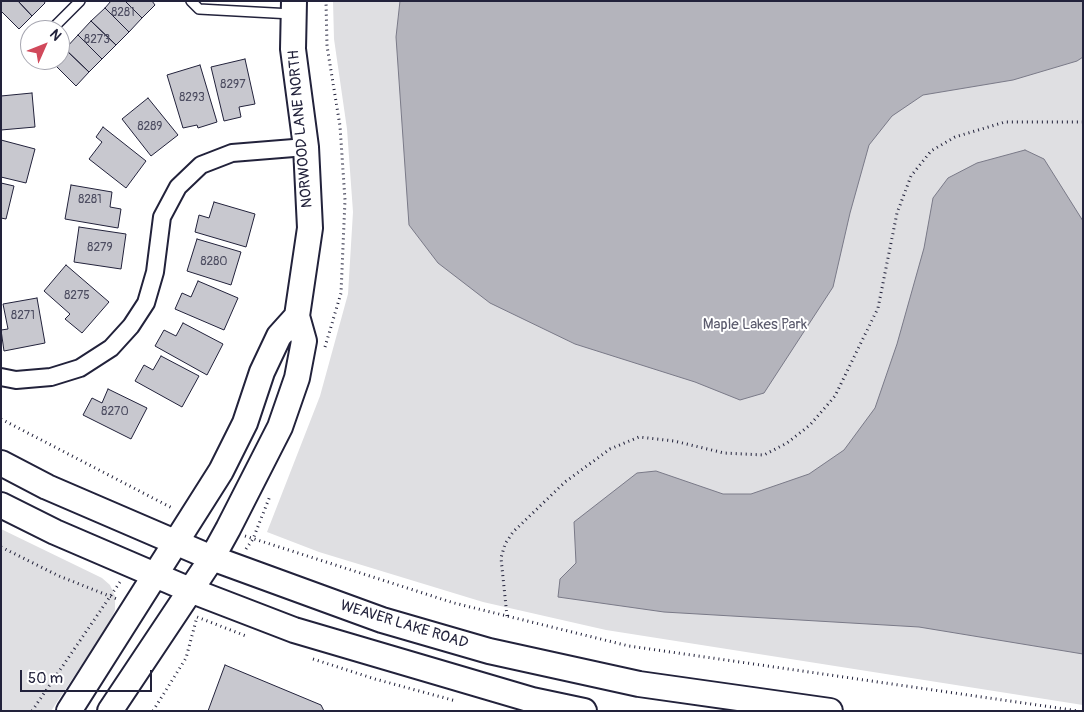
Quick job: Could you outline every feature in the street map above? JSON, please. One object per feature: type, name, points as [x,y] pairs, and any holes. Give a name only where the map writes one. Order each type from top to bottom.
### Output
[{"type":"main road","name":"NORWOOD LANE NORTH","points":[[110,711],[212,558],[268,451],[297,378],[304,340],[297,316],[310,228],[306,147],[293,49],[294,8]]},
{"type":"main road","points":[[69,711],[220,472],[245,423],[262,372],[279,336],[297,316]]},
{"type":"main road","name":"WEAVER LAKE ROAD","points":[[1,462],[47,487],[212,558],[382,620],[489,651],[639,684],[830,711]]},
{"type":"main road","points":[[1,505],[190,590],[294,630],[532,700],[584,711]]},
{"type":"street","points":[[1,378],[16,380],[52,377],[80,368],[111,348],[131,326],[146,303],[155,272],[162,217],[178,187],[201,165],[232,153],[306,147]]},
{"type":"lane","points":[[61,20],[80,1]]},
{"type":"lane","points":[[191,1],[199,9],[294,8]]},
{"type":"path","points":[[507,616],[501,558],[505,544],[513,532],[565,482],[610,449],[639,437],[674,441],[724,453],[764,455],[787,443],[810,426],[835,396],[878,308],[897,213],[911,176],[931,151],[954,137],[1005,122],[1083,122]]},
{"type":"path","points":[[1,419],[167,505]]},
{"type":"path","points":[[253,540],[454,603],[629,646],[1079,711]]},
{"type":"path","points":[[1,547],[59,576],[108,597],[70,658],[32,711]]},
{"type":"path","points":[[153,711],[186,658],[197,617]]},
{"type":"green space","name":"Maple Lakes Park","points":[[333,1],[1083,1],[1083,705],[606,630],[483,602],[319,552],[267,532],[320,396],[348,294],[353,212],[347,129],[334,39]]},
{"type":"green space","points":[[1,529],[102,578],[110,585],[115,596],[115,610],[109,624],[51,711],[1,711]]},
{"type":"shaded area","points":[[400,1],[1083,1],[1083,57],[1077,61],[1013,80],[923,95],[892,116],[869,145],[850,213],[833,287],[764,393],[740,400],[695,382],[575,344],[490,303],[438,263],[409,225],[396,37]]},
{"type":"shaded area","points":[[1025,150],[1044,159],[1083,221],[1083,654],[919,627],[664,612],[558,597],[560,579],[576,563],[574,522],[637,473],[656,471],[723,494],[751,494],[809,474],[844,450],[875,408],[897,344],[924,248],[933,198],[948,178],[977,163]]},
{"type":"building","points":[[1,1],[18,1],[32,16],[28,20],[20,20],[19,29],[1,11]]},
{"type":"building","points":[[18,1],[44,1],[45,3],[32,16]]},
{"type":"building","points":[[111,1],[125,1],[142,18],[129,32],[105,8]]},
{"type":"building","points":[[125,1],[152,1],[155,5],[142,18]]},
{"type":"building","points":[[105,8],[129,32],[116,45],[91,21]]},
{"type":"building","points":[[91,21],[116,45],[102,59],[78,35]]},
{"type":"building","points":[[78,35],[102,59],[89,72],[70,54],[70,44]]},
{"type":"building","points":[[70,54],[89,72],[76,86],[60,70],[70,70]]},
{"type":"building","points":[[245,59],[255,104],[239,107],[241,117],[224,121],[211,67]]},
{"type":"building","points":[[200,65],[217,122],[198,128],[197,125],[183,128],[167,75]]},
{"type":"building","points":[[32,93],[35,127],[1,130],[1,96]]},
{"type":"building","points":[[148,98],[178,135],[151,156],[122,119]]},
{"type":"building","points":[[103,127],[146,161],[126,188],[89,159],[102,142],[96,137]]},
{"type":"building","points":[[1,140],[35,149],[26,183],[1,177]]},
{"type":"building","points":[[1,183],[14,186],[6,219],[1,218]]},
{"type":"building","points":[[71,185],[112,192],[110,207],[121,209],[118,228],[65,219]]},
{"type":"building","points":[[214,202],[255,214],[246,247],[195,232],[199,215],[209,218]]},
{"type":"building","points":[[79,227],[126,234],[121,269],[74,262]]},
{"type":"building","points":[[197,239],[241,252],[231,285],[187,271]]},
{"type":"building","points":[[66,265],[109,302],[82,333],[65,319],[70,314],[44,291]]},
{"type":"building","points":[[198,281],[238,298],[224,330],[175,309],[182,293],[191,297]]},
{"type":"building","points":[[37,298],[45,343],[4,351],[1,330],[8,329],[3,304]]},
{"type":"building","points":[[183,323],[223,344],[207,375],[155,346],[164,330],[176,336]]},
{"type":"building","points":[[161,356],[199,376],[182,407],[135,381],[144,365],[153,370]]},
{"type":"building","points":[[108,389],[147,408],[131,439],[83,415],[92,398],[102,403]]},
{"type":"building","points":[[225,665],[321,705],[324,711],[208,711]]}]
